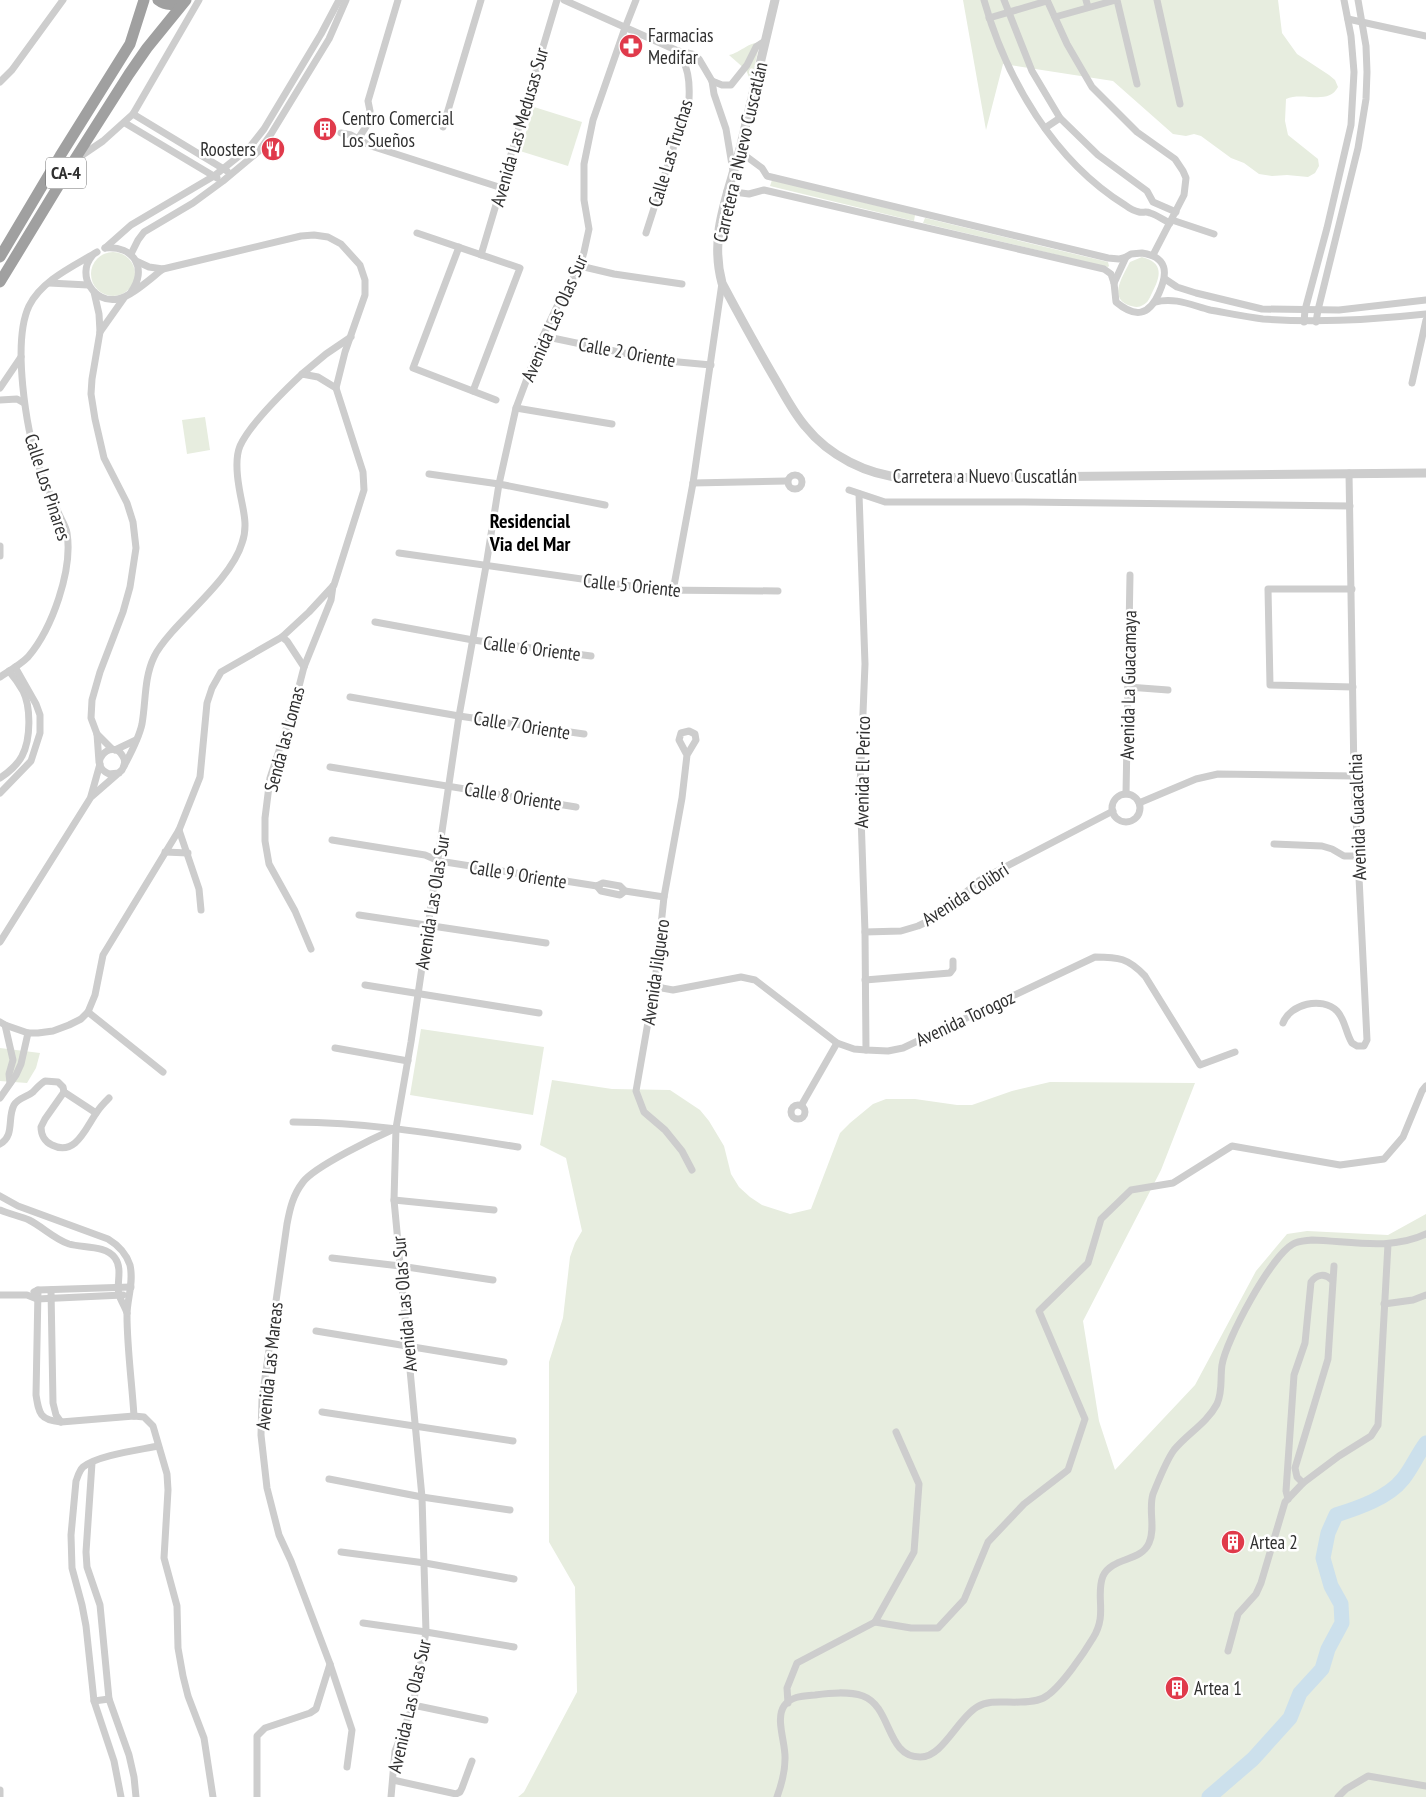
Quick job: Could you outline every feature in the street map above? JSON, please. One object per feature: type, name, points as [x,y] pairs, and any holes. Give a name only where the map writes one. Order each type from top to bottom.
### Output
[{"type":"highway","name":"CA-4","points":[[0,258],[130,44],[144,0]]},
{"type":"highway","points":[[158,0],[164,4],[172,5],[185,0]]},
{"type":"highway","name":"CA-4","points":[[0,282],[72,162],[147,48],[185,0]]},
{"type":"street","points":[[0,82],[12,70],[63,0]]},
{"type":"street","points":[[72,162],[103,141],[133,114],[199,0]]},
{"type":"street","points":[[124,297],[108,299],[94,292],[88,285],[86,276],[86,267],[90,258],[131,226],[160,207],[199,187],[249,148],[264,129],[321,34],[338,0]]},
{"type":"street","points":[[131,254],[144,232],[193,203],[259,151],[329,39],[346,0]]},
{"type":"street","points":[[358,139],[369,122],[370,110],[368,101],[398,0]]},
{"type":"street","points":[[443,127],[481,0]]},
{"type":"street","name":"Avenida Las Medusas Sur","points":[[481,254],[557,0]]},
{"type":"street","points":[[564,0],[678,51],[692,54],[699,59],[712,82],[714,94],[726,129],[733,171]]},
{"type":"street","name":"Avenida Las Olas Sur","points":[[391,1797],[395,1751],[413,1705],[426,1632],[422,1497],[394,1200],[396,1128],[439,861],[459,716],[499,484],[516,408],[543,336],[560,300],[580,266],[589,229],[584,200],[584,164],[593,120],[624,28],[636,0]]},
{"type":"street","name":"Carretera a Nuevo Cuscatlán","points":[[775,0],[720,223],[717,248],[719,271],[722,283],[757,350],[805,426],[837,455],[865,470],[905,478],[1426,473]]},
{"type":"street","points":[[984,0],[989,18],[1020,90],[1045,128],[1075,166],[1097,186],[1138,212],[1148,212],[1214,234]]},
{"type":"street","points":[[1004,0],[1032,72],[1060,118],[1098,155],[1147,190],[1154,202],[1176,212]]},
{"type":"street","points":[[989,18],[1047,0],[1067,44],[1092,86],[1137,132],[1175,159],[1186,178],[1184,195],[1153,255]]},
{"type":"street","points":[[1054,17],[1087,4],[1116,0],[1137,84]]},
{"type":"street","points":[[1157,0],[1180,104]]},
{"type":"street","points":[[1304,322],[1305,310],[1327,228],[1351,125],[1354,72],[1344,0]]},
{"type":"street","points":[[1316,322],[1362,127],[1366,99],[1366,46],[1358,0]]},
{"type":"street","points":[[1348,19],[1426,36]]},
{"type":"street","points":[[712,82],[727,86],[731,85],[747,65],[756,47],[765,41]]},
{"type":"street","name":"Calle Las Truchas","points":[[646,233],[689,99],[688,72],[685,62],[678,51]]},
{"type":"street","points":[[133,114],[231,174]]},
{"type":"street","points":[[1045,128],[1060,118]]},
{"type":"street","points":[[125,122],[223,181]]},
{"type":"street","points":[[341,133],[371,146],[502,188]]},
{"type":"street","points":[[739,151],[762,168],[767,176],[767,184],[764,190]]},
{"type":"street","points":[[727,191],[749,194],[764,190],[1104,269],[1111,274],[1116,302],[1132,312],[1148,310],[1155,302],[1165,278],[1164,267],[1153,255],[1136,253],[1119,259],[1108,258],[767,176]]},
{"type":"street","points":[[1148,212],[1154,202]]},
{"type":"street","points":[[920,226],[923,213]]},
{"type":"street","points":[[417,233],[520,268],[473,391]]},
{"type":"street","points":[[136,261],[149,267],[163,269],[301,236],[328,237],[341,244],[360,265],[365,280],[365,295],[345,352],[336,388],[318,377],[302,374]]},
{"type":"street","points":[[459,247],[413,368],[496,400]]},
{"type":"street","points":[[105,248],[123,249],[131,254],[136,261],[139,269],[139,278],[131,292]]},
{"type":"street","name":"Calle Los Pinares","points":[[0,676],[26,658],[48,628],[64,580],[68,548],[67,531],[39,467],[24,403],[22,356],[25,317],[30,305],[49,283],[66,270],[97,252]]},
{"type":"street","points":[[1114,283],[1126,257]]},
{"type":"street","points":[[580,266],[614,274],[682,284]]},
{"type":"street","points":[[100,332],[124,297],[163,269]]},
{"type":"street","points":[[1165,278],[1177,287],[1234,303],[1262,308],[1318,310],[1379,306],[1426,300]]},
{"type":"street","points":[[49,283],[88,285]]},
{"type":"street","points":[[673,592],[693,483],[722,283]]},
{"type":"street","points":[[94,292],[99,314],[100,332],[91,394],[104,458],[116,477],[127,503],[133,522],[136,548],[128,596],[100,672],[92,700],[92,718],[102,769],[109,774],[119,773]]},
{"type":"street","points":[[1155,302],[1164,299],[1176,300],[1209,309],[1260,318],[1304,322],[1361,321],[1426,314]]},
{"type":"street","points":[[1412,383],[1426,320]]},
{"type":"street","points":[[91,797],[119,773],[136,740],[142,725],[148,672],[154,656],[234,561],[242,544],[246,526],[238,478],[239,448],[246,435],[273,403],[302,374],[352,336]]},
{"type":"street","name":"Calle 2 Oriente","points":[[543,336],[657,360],[711,365]]},
{"type":"street","points":[[0,388],[22,356]]},
{"type":"street","name":"Senda las Lomas","points":[[311,949],[295,911],[269,864],[265,841],[270,778],[295,702],[304,667],[331,600],[364,490],[363,472],[336,388]]},
{"type":"street","points":[[0,400],[17,399],[24,403]]},
{"type":"street","points":[[516,408],[612,424]]},
{"type":"street","name":"Avenida Guacalchia","points":[[1283,1023],[1287,1014],[1294,1010],[1311,1004],[1326,1005],[1339,1012],[1352,1043],[1357,1046],[1364,1046],[1367,1040],[1354,776],[1349,473]]},
{"type":"street","points":[[429,474],[499,484],[606,506]]},
{"type":"street","points":[[693,483],[787,482]]},
{"type":"street","points":[[849,490],[885,502],[1350,506]]},
{"type":"street","name":"Avenida El Perico","points":[[859,494],[865,664],[860,787],[865,932],[866,1050]]},
{"type":"street","points":[[0,546],[0,556]]},
{"type":"street","name":"Calle 5 Oriente","points":[[399,553],[673,592],[778,591]]},
{"type":"street","name":"Avenida La Guacamaya","points":[[1126,794],[1130,575]]},
{"type":"street","points":[[3,1024],[28,1033],[53,1031],[81,1019],[88,1012],[95,995],[102,955],[179,830],[200,777],[207,702],[221,672],[282,637],[334,585]]},
{"type":"street","points":[[1352,589],[1268,589],[1270,685],[1353,687]]},
{"type":"street","name":"Calle 6 Oriente","points":[[375,622],[473,640],[591,656]]},
{"type":"street","points":[[282,637],[287,641],[304,667]]},
{"type":"street","points":[[0,778],[22,756],[29,731],[29,707],[12,669]]},
{"type":"street","points":[[0,793],[31,761],[40,733],[40,715],[36,704],[12,669]]},
{"type":"street","points":[[1128,687],[1168,690]]},
{"type":"street","name":"Calle 7 Oriente","points":[[350,697],[459,716],[584,734]]},
{"type":"street","points":[[96,734],[119,751],[124,758],[124,766]]},
{"type":"street","points":[[0,942],[91,797],[103,753],[136,740]]},
{"type":"street","name":"Avenida Jilguero","points":[[687,755],[682,798],[664,897],[655,982],[636,1091],[644,1112],[665,1130],[682,1151],[692,1170]]},
{"type":"street","name":"Calle 8 Oriente","points":[[330,767],[576,807]]},
{"type":"street","points":[[1139,803],[1196,779],[1218,774],[1354,776]]},
{"type":"street","points":[[1126,794],[1134,797],[1139,803],[1140,812],[1131,821],[1126,822],[1118,819],[1113,811],[1115,800],[1126,794]]},
{"type":"street","name":"Avenida Colibrí","points":[[865,932],[901,931],[918,926],[939,916],[980,880],[1113,811]]},
{"type":"street","points":[[179,830],[199,889],[200,910]]},
{"type":"street","name":"Calle 9 Oriente","points":[[332,840],[425,855],[439,861],[597,886],[601,891],[620,895],[625,891],[664,897]]},
{"type":"street","points":[[1274,844],[1322,846],[1344,856],[1358,856]]},
{"type":"street","points":[[165,852],[188,853]]},
{"type":"street","points":[[359,915],[546,943]]},
{"type":"street","name":"Avenida Torogoz","points":[[655,982],[662,988],[673,990],[741,977],[755,980],[837,1043],[866,1050],[888,1051],[903,1048],[1095,957],[1119,957],[1135,965],[1145,976],[1200,1066],[1235,1052]]},
{"type":"street","points":[[865,980],[950,973],[953,969],[953,961]]},
{"type":"street","points":[[365,985],[539,1013]]},
{"type":"street","points":[[88,1012],[163,1072]]},
{"type":"street","points":[[3,1024],[13,1060],[9,1074],[10,1083]]},
{"type":"street","points":[[0,1098],[16,1075],[21,1064],[28,1033]]},
{"type":"street","points":[[801,1106],[837,1043]]},
{"type":"street","points":[[336,1048],[408,1060]]},
{"type":"street","points":[[0,1144],[5,1141],[9,1134],[11,1114],[18,1100],[32,1092],[45,1081],[58,1082],[63,1087],[64,1092],[96,1113]]},
{"type":"street","points":[[875,1622],[910,1628],[938,1628],[964,1600],[988,1542],[1024,1504],[1068,1470],[1085,1418],[1039,1311],[1088,1264],[1101,1219],[1131,1190],[1173,1183],[1232,1146],[1340,1165],[1384,1159],[1403,1137],[1422,1090],[1426,1086]]},
{"type":"street","points":[[64,1092],[41,1127],[41,1133],[45,1140],[50,1145],[58,1148],[66,1148],[78,1141],[96,1113],[109,1098]]},
{"type":"street","points":[[293,1122],[336,1122],[396,1128],[518,1147]]},
{"type":"street","name":"Avenida Las Mareas","points":[[347,1767],[352,1730],[330,1664],[291,1561],[279,1535],[267,1488],[261,1435],[262,1399],[290,1204],[304,1180],[315,1172],[377,1136],[396,1128]]},
{"type":"street","points":[[0,1196],[18,1206],[108,1239],[118,1245],[125,1253],[130,1265],[131,1291],[127,1313],[134,1416]]},
{"type":"street","points":[[394,1200],[494,1210]]},
{"type":"street","points":[[0,1210],[12,1216],[27,1219],[53,1236],[68,1243],[100,1249],[110,1253],[116,1258],[119,1267],[119,1292],[127,1313]]},
{"type":"street","points":[[777,1797],[785,1763],[785,1746],[780,1721],[783,1707],[794,1698],[835,1693],[864,1696],[881,1711],[893,1739],[899,1747],[910,1756],[921,1758],[931,1755],[939,1748],[976,1707],[999,1701],[1020,1702],[1038,1700],[1048,1696],[1070,1671],[1097,1632],[1102,1616],[1102,1578],[1106,1570],[1142,1551],[1150,1541],[1152,1496],[1172,1452],[1210,1415],[1218,1402],[1221,1389],[1222,1365],[1229,1347],[1246,1308],[1271,1268],[1291,1245],[1301,1242],[1312,1240],[1388,1244],[1401,1243],[1426,1234]]},
{"type":"street","points":[[1228,1651],[1238,1614],[1256,1594],[1261,1584],[1283,1506],[1303,1483],[1371,1436],[1378,1425],[1388,1244]]},
{"type":"street","points":[[332,1258],[493,1280]]},
{"type":"street","points":[[1303,1483],[1297,1477],[1295,1468],[1328,1359],[1334,1266]]},
{"type":"street","points":[[1288,1499],[1286,1491],[1294,1375],[1305,1343],[1312,1282],[1319,1275],[1326,1275],[1332,1280]]},
{"type":"street","points":[[27,1295],[38,1290],[119,1292]]},
{"type":"street","points":[[38,1290],[36,1358],[38,1409],[41,1416],[50,1421],[61,1422],[134,1416],[144,1417],[153,1426],[167,1474],[168,1490],[164,1558],[177,1606],[178,1648],[188,1696],[204,1738],[213,1797]]},
{"type":"street","points":[[51,1290],[53,1403],[56,1415],[61,1422]]},
{"type":"street","points":[[0,1295],[27,1295],[37,1298],[51,1298],[131,1291]]},
{"type":"street","points":[[1384,1304],[1413,1300],[1426,1295]]},
{"type":"street","points":[[316,1331],[504,1362]]},
{"type":"street","points":[[322,1412],[513,1441]]},
{"type":"street","points":[[788,1703],[786,1688],[797,1663],[875,1622],[914,1552],[919,1484],[896,1432]]},
{"type":"street","points":[[121,1797],[114,1761],[94,1701],[86,1626],[74,1580],[71,1556],[76,1481],[84,1467],[100,1459],[158,1446]]},
{"type":"street","points":[[92,1463],[86,1567],[100,1605],[109,1699],[129,1754],[136,1797]]},
{"type":"street","points":[[329,1479],[422,1497],[510,1510]]},
{"type":"street","points":[[340,1552],[425,1563],[514,1579]]},
{"type":"street","points":[[363,1623],[514,1647]]},
{"type":"street","points":[[257,1797],[257,1736],[265,1728],[310,1713],[316,1708],[330,1664]]},
{"type":"street","points":[[94,1701],[109,1699]]},
{"type":"street","points":[[413,1705],[485,1720]]},
{"type":"street","points":[[393,1780],[456,1794],[462,1788],[472,1761]]},
{"type":"street","points":[[1338,1797],[1346,1789],[1368,1776],[1426,1786]]},
{"type":"street","points":[[0,1790],[0,1797]]},
{"type":"shaded area","points":[[963,0],[1278,0],[1282,33],[1297,54],[1329,75],[1335,80],[1338,87],[1334,93],[1328,96],[1300,96],[1286,99],[1285,121],[1288,135],[1318,159],[1319,166],[1315,173],[1308,177],[1259,174],[1244,163],[1231,158],[1201,136],[1173,134],[1113,81],[1003,64],[986,130]]},
{"type":"shaded area","points":[[760,42],[751,82],[746,70],[729,55],[751,44]]},
{"type":"shaded area","points":[[534,107],[582,122],[568,166],[520,151]]},
{"type":"shaded area","points":[[772,180],[915,215],[914,221],[770,186]]},
{"type":"shaded area","points":[[925,218],[1108,262],[1109,266],[923,223]]},
{"type":"shaded area","points":[[117,252],[129,258],[134,265],[134,283],[129,290],[122,295],[109,296],[101,293],[94,286],[91,270],[94,262],[101,255]]},
{"type":"shaded area","points":[[1142,257],[1154,263],[1159,271],[1159,276],[1148,301],[1141,306],[1134,307],[1122,301],[1118,291],[1121,279],[1130,262]]},
{"type":"shaded area","points":[[205,417],[210,450],[187,454],[182,420]]},
{"type":"shaded area","points":[[421,1029],[544,1047],[533,1115],[410,1095]]},
{"type":"shaded area","points":[[0,1048],[40,1053],[36,1068],[27,1083],[0,1081]]},
{"type":"shaded area","points":[[552,1080],[612,1089],[670,1090],[700,1110],[709,1121],[724,1146],[731,1174],[739,1187],[762,1205],[790,1214],[811,1209],[840,1133],[873,1104],[886,1099],[915,1099],[957,1105],[972,1105],[1012,1091],[1050,1082],[1195,1083],[1161,1170],[1083,1321],[1099,1421],[1115,1470],[1195,1385],[1256,1271],[1287,1234],[1307,1231],[1388,1235],[1426,1214],[1426,1797],[518,1797],[524,1792],[577,1692],[575,1587],[549,1542],[549,1362],[563,1318],[570,1257],[582,1231],[566,1158],[540,1145]]},
{"type":"waterway","points":[[1209,1797],[1253,1759],[1290,1718],[1300,1693],[1322,1669],[1328,1649],[1342,1623],[1341,1604],[1331,1586],[1323,1558],[1328,1533],[1336,1515],[1363,1506],[1397,1486],[1426,1443]]},
{"type":"place","name":"Farmacias Medifar","points":[[631,46]]},
{"type":"place","name":"Centro Comercial Los Sueños","points":[[325,129]]},
{"type":"place","name":"Roosters","points":[[273,149]]},
{"type":"place","name":"Artea 2","points":[[1233,1542]]},
{"type":"place","name":"Artea 1","points":[[1177,1688]]},
{"type":"district","name":"Residencial Via del Mar","points":[[530,532]]}]
